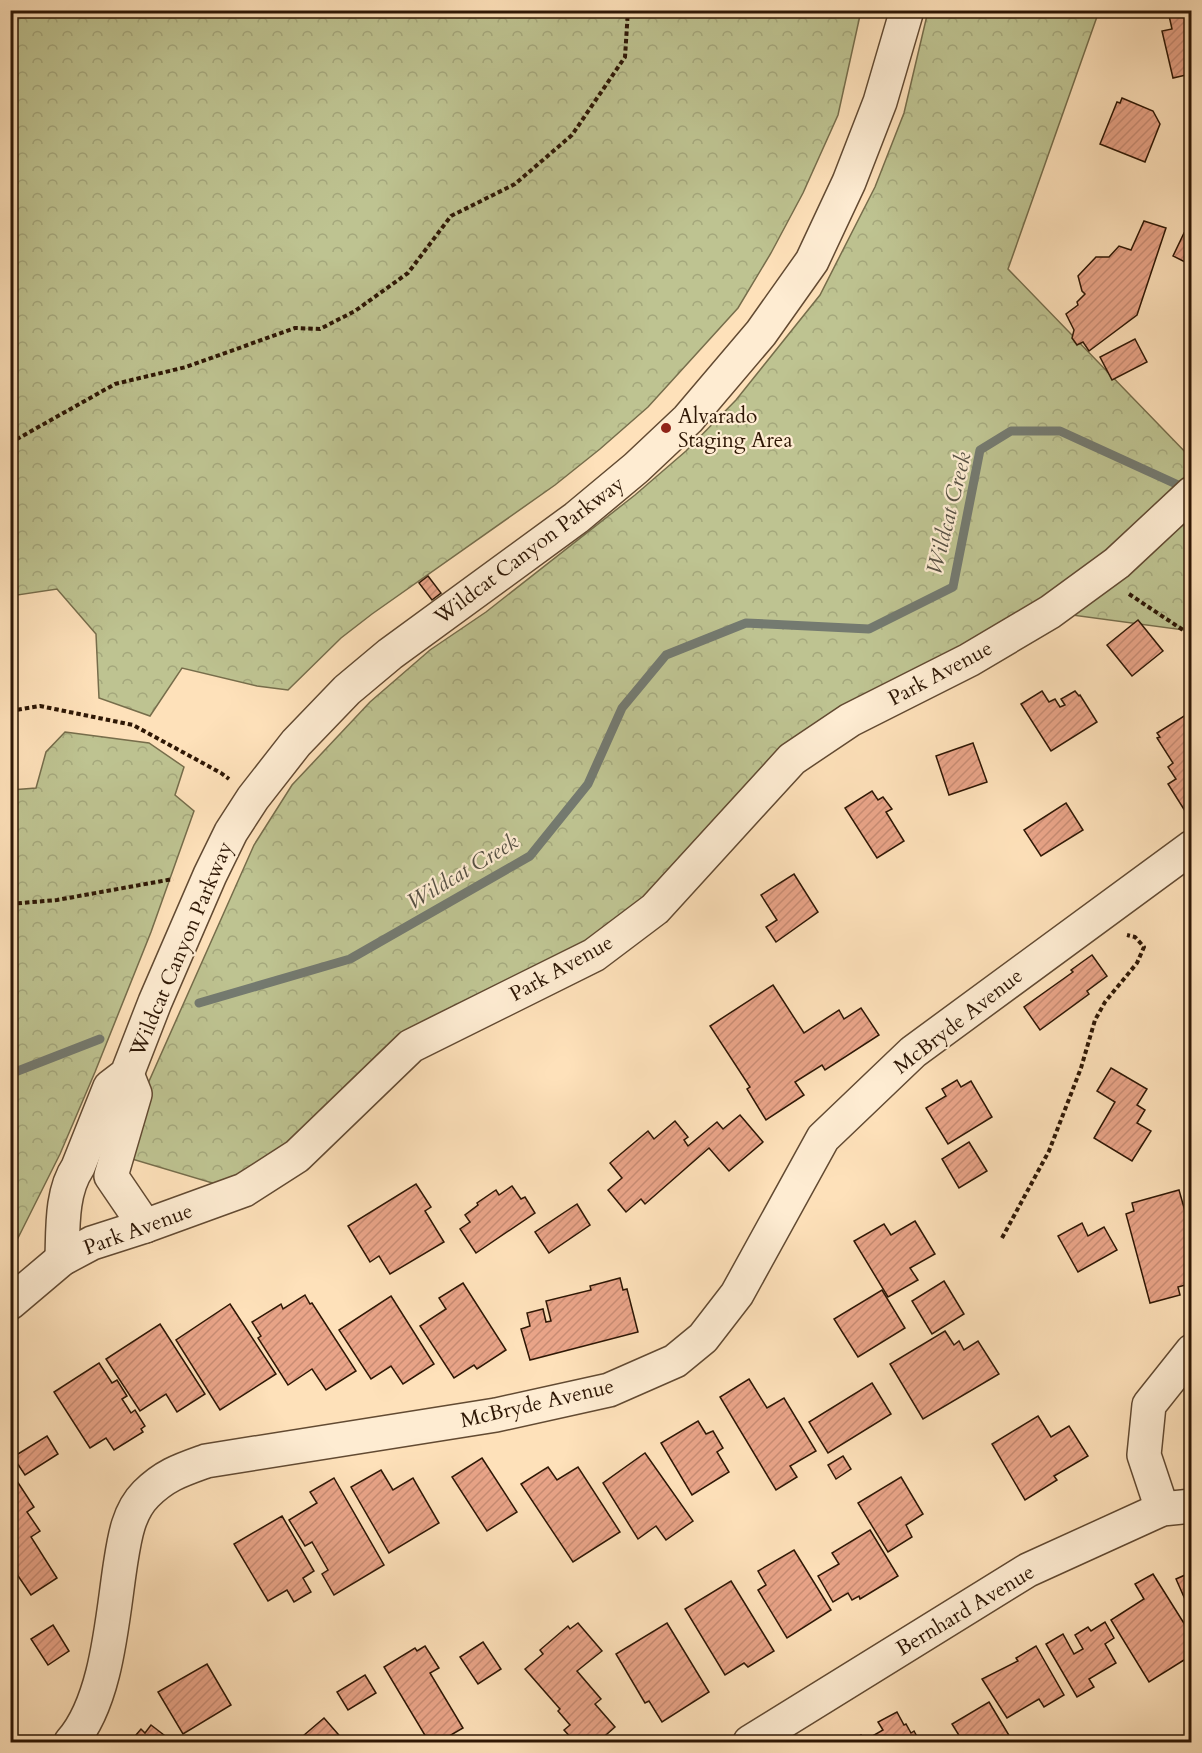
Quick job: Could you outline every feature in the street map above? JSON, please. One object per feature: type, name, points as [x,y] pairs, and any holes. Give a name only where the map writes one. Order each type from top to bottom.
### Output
[{"type":"street","name":"Wildcat Canyon Parkway","points":[[62,1259],[67,1190],[70,1178],[78,1167],[110,1087],[127,1074],[155,1002],[210,875],[231,832],[253,798],[296,743],[347,690],[390,654],[576,518],[636,468],[688,419],[761,333],[812,261],[849,182],[880,102],[907,10]]},
{"type":"street","name":"Park Avenue","points":[[10,1303],[62,1259],[92,1243],[243,1190],[297,1156],[411,1046],[594,955],[655,909],[792,759],[850,720],[969,660],[1050,612],[1117,563],[1187,498]]},
{"type":"street","name":"McBryde Avenue","points":[[72,1743],[79,1734],[102,1680],[127,1526],[144,1495],[172,1473],[206,1461],[496,1415],[609,1390],[675,1361],[703,1338],[736,1294],[823,1138],[913,1052],[1191,847]]},
{"type":"street","name":"Wildcat Canyon Parkway","points":[[111,1176],[135,1094],[127,1074]]},
{"type":"street","points":[[78,1167],[94,1165],[111,1176],[145,1226]]},
{"type":"street","points":[[1177,1508],[1144,1455],[1149,1405],[1191,1351]]},
{"type":"street","name":"Bernhard Avenue","points":[[750,1743],[1028,1570],[1177,1508]]},
{"type":"path","points":[[10,443],[115,384],[186,367],[295,328],[320,329],[355,310],[399,280],[408,273],[451,216],[515,184],[572,135],[625,57],[628,10]]},
{"type":"path","points":[[1080,590],[1112,590],[1128,593],[1191,633]]},
{"type":"path","points":[[10,711],[40,706],[133,725],[221,773],[253,798]]},
{"type":"path","points":[[10,904],[57,900],[146,883],[210,875]]},
{"type":"path","points":[[1002,1238],[1053,1141],[1081,1068],[1095,1020],[1105,1002],[1137,963],[1144,947],[1135,937],[1105,925],[1098,915]]},
{"type":"green space","points":[[11,10],[861,11],[838,115],[803,193],[771,253],[738,308],[648,407],[555,485],[341,638],[288,690],[257,686],[182,668],[150,716],[99,698],[96,634],[57,589],[11,596]]},
{"type":"green space","points":[[928,11],[1099,11],[1008,269],[1191,458],[1191,631],[1050,612],[859,727],[799,770],[666,916],[419,1059],[249,1194],[132,1159],[142,1097],[254,845],[292,785],[370,702],[430,650],[486,612],[635,495],[686,451],[736,400],[820,295],[875,187],[904,113]]},
{"type":"green space","points":[[65,732],[149,743],[184,767],[175,795],[194,811],[151,932],[95,1072],[60,1154],[11,1252],[11,790],[36,788],[46,752]]},
{"type":"building","points":[[1162,10],[1192,10],[1192,76],[1190,74],[1173,78],[1162,31],[1172,29],[1168,11]]},
{"type":"building","points":[[1122,98],[1153,111],[1160,124],[1145,162],[1100,144],[1117,102],[1120,103]]},
{"type":"building","points":[[1144,221],[1166,228],[1137,315],[1089,351],[1083,342],[1077,345],[1072,338],[1074,330],[1066,314],[1078,305],[1077,302],[1085,294],[1078,276],[1096,257],[1109,257],[1119,246],[1131,250]]},
{"type":"building","points":[[1184,233],[1192,237],[1192,255],[1187,263],[1173,256]]},
{"type":"building","points":[[1135,339],[1147,362],[1112,380],[1100,357]]},
{"type":"building","points":[[428,576],[441,593],[432,600],[419,583]]},
{"type":"building","points":[[1138,620],[1163,651],[1132,676],[1107,645]]},
{"type":"building","points":[[1042,691],[1049,702],[1055,699],[1060,707],[1065,705],[1061,699],[1075,691],[1097,722],[1051,751],[1021,704]]},
{"type":"building","points":[[1192,711],[1192,807],[1185,811],[1168,784],[1176,779],[1168,767],[1173,763],[1157,738],[1160,737],[1157,733]]},
{"type":"building","points":[[973,743],[987,782],[949,795],[936,756]]},
{"type":"building","points":[[872,791],[878,800],[883,797],[892,809],[886,812],[904,841],[877,858],[845,808]]},
{"type":"building","points":[[1066,803],[1083,830],[1041,856],[1024,830]]},
{"type":"building","points":[[794,874],[818,912],[776,942],[766,927],[777,920],[761,895]]},
{"type":"building","points":[[1092,955],[1107,976],[1087,991],[1089,994],[1040,1030],[1024,1007],[1073,972],[1071,970]]},
{"type":"building","points":[[773,985],[804,1033],[839,1010],[844,1019],[861,1008],[879,1035],[825,1070],[822,1065],[795,1082],[804,1095],[766,1120],[747,1089],[750,1087],[710,1026]]},
{"type":"building","points":[[1111,1068],[1147,1089],[1137,1105],[1145,1110],[1137,1123],[1151,1131],[1132,1161],[1094,1138],[1115,1102],[1097,1091]]},
{"type":"building","points":[[957,1080],[961,1087],[971,1081],[992,1117],[948,1144],[926,1108],[946,1096],[942,1089]]},
{"type":"building","points":[[740,1115],[763,1142],[729,1171],[709,1148],[645,1204],[641,1199],[626,1212],[608,1190],[622,1178],[610,1163],[648,1131],[654,1139],[675,1121],[688,1137],[684,1140],[688,1146],[717,1122],[723,1129]]},
{"type":"building","points":[[969,1142],[987,1171],[959,1188],[942,1159]]},
{"type":"building","points":[[416,1184],[431,1207],[425,1211],[444,1242],[390,1274],[379,1256],[370,1262],[348,1226]]},
{"type":"building","points":[[512,1186],[521,1199],[525,1197],[535,1213],[476,1253],[460,1229],[470,1222],[465,1215],[478,1205],[477,1203],[496,1190],[499,1195]]},
{"type":"building","points":[[1179,1190],[1192,1236],[1192,1271],[1186,1273],[1189,1284],[1178,1287],[1180,1295],[1150,1303],[1126,1214],[1134,1211],[1132,1203]]},
{"type":"building","points":[[577,1204],[590,1225],[549,1253],[535,1232]]},
{"type":"building","points":[[915,1221],[935,1254],[910,1268],[918,1280],[888,1297],[854,1241],[884,1224],[891,1235]]},
{"type":"building","points":[[1082,1223],[1088,1236],[1104,1227],[1117,1250],[1078,1272],[1058,1236]]},
{"type":"building","points":[[620,1278],[623,1290],[627,1289],[638,1332],[530,1360],[521,1329],[530,1326],[527,1313],[543,1309],[546,1322],[551,1321],[546,1301],[591,1290],[590,1286]]},
{"type":"building","points":[[944,1281],[964,1314],[932,1334],[912,1301]]},
{"type":"building","points":[[463,1283],[506,1350],[477,1369],[474,1365],[454,1378],[420,1326],[446,1309],[439,1298]]},
{"type":"building","points":[[882,1290],[905,1328],[858,1357],[834,1319]]},
{"type":"building","points":[[305,1295],[356,1371],[326,1390],[312,1369],[288,1385],[258,1338],[261,1336],[252,1322],[281,1304],[283,1309]]},
{"type":"building","points":[[391,1296],[434,1364],[403,1384],[391,1366],[371,1379],[339,1330]]},
{"type":"building","points":[[230,1304],[276,1374],[220,1410],[176,1340]]},
{"type":"building","points":[[160,1324],[205,1394],[177,1412],[166,1394],[140,1411],[106,1359]]},
{"type":"building","points":[[945,1331],[954,1345],[959,1341],[964,1350],[978,1341],[999,1374],[923,1419],[890,1364]]},
{"type":"building","points":[[99,1363],[112,1383],[117,1380],[127,1396],[122,1399],[131,1413],[135,1410],[145,1426],[141,1429],[143,1432],[114,1450],[106,1438],[90,1448],[54,1392]]},
{"type":"building","points":[[749,1379],[767,1408],[784,1398],[816,1451],[790,1466],[797,1477],[776,1490],[720,1397]]},
{"type":"building","points":[[872,1383],[891,1414],[828,1453],[809,1422]]},
{"type":"building","points":[[1038,1416],[1051,1437],[1069,1426],[1088,1456],[1054,1476],[1057,1480],[1025,1500],[992,1444]]},
{"type":"building","points":[[698,1421],[706,1434],[713,1431],[723,1448],[717,1452],[729,1472],[692,1495],[661,1443]]},
{"type":"building","points":[[47,1436],[58,1454],[25,1475],[13,1457]]},
{"type":"building","points":[[645,1453],[693,1521],[666,1540],[656,1526],[638,1539],[603,1483]]},
{"type":"building","points":[[843,1456],[851,1469],[836,1479],[828,1465]]},
{"type":"building","points":[[482,1458],[517,1512],[487,1531],[452,1477]]},
{"type":"building","points":[[548,1467],[557,1480],[578,1467],[620,1532],[573,1562],[521,1484]]},
{"type":"building","points":[[381,1470],[393,1490],[413,1478],[439,1523],[389,1553],[351,1487]]},
{"type":"building","points":[[13,1475],[34,1507],[27,1512],[40,1531],[31,1537],[57,1578],[31,1595],[10,1564],[10,1477]]},
{"type":"building","points":[[901,1477],[923,1514],[906,1525],[912,1537],[888,1552],[858,1503]]},
{"type":"building","points":[[334,1478],[384,1565],[334,1595],[322,1574],[328,1570],[312,1542],[305,1546],[289,1520],[317,1503],[310,1492]]},
{"type":"building","points":[[282,1516],[314,1571],[303,1578],[311,1592],[294,1602],[287,1590],[268,1601],[234,1544]]},
{"type":"building","points":[[870,1530],[898,1576],[860,1599],[859,1596],[852,1600],[848,1593],[833,1602],[818,1576],[839,1564],[832,1553]]},
{"type":"building","points":[[794,1550],[831,1610],[787,1638],[758,1590],[766,1585],[758,1571]]},
{"type":"building","points":[[1192,1572],[1192,1607],[1188,1606],[1176,1579]]},
{"type":"building","points":[[1153,1574],[1192,1636],[1192,1655],[1149,1682],[1111,1620],[1144,1599],[1135,1584]]},
{"type":"building","points":[[731,1581],[774,1651],[748,1667],[744,1663],[725,1675],[685,1609]]},
{"type":"building","points":[[1105,1622],[1114,1638],[1105,1644],[1116,1663],[1089,1679],[1094,1687],[1077,1697],[1046,1644],[1063,1634],[1074,1654],[1083,1649],[1075,1635],[1088,1627],[1091,1631]]},
{"type":"building","points":[[578,1623],[602,1651],[577,1671],[601,1699],[595,1704],[615,1727],[598,1742],[575,1742],[564,1730],[570,1725],[558,1711],[560,1709],[525,1669],[543,1654],[540,1650],[568,1626],[570,1629]]},
{"type":"building","points":[[667,1623],[709,1692],[662,1722],[649,1701],[645,1703],[616,1654]]},
{"type":"building","points":[[53,1625],[69,1651],[48,1665],[31,1639]]},
{"type":"building","points":[[483,1642],[501,1669],[478,1684],[460,1657]]},
{"type":"building","points":[[425,1646],[439,1668],[430,1673],[463,1728],[439,1742],[429,1742],[384,1667],[415,1648],[417,1651]]},
{"type":"building","points":[[1036,1646],[1064,1695],[1044,1707],[1039,1699],[1007,1718],[982,1679],[1018,1661],[1016,1658]]},
{"type":"building","points":[[207,1664],[231,1705],[183,1734],[158,1692]]},
{"type":"building","points":[[365,1675],[376,1693],[348,1710],[337,1692]]},
{"type":"building","points":[[989,1702],[1013,1742],[963,1742],[952,1724]]},
{"type":"building","points":[[897,1712],[904,1725],[906,1724],[911,1733],[914,1731],[920,1742],[849,1742],[861,1735],[864,1741],[883,1730],[878,1722]]},
{"type":"building","points":[[324,1718],[345,1742],[296,1742]]},
{"type":"building","points":[[151,1725],[173,1742],[130,1742],[141,1729],[145,1733]]},
{"type":"waterway","name":"Wildcat Creek","points":[[199,1003],[350,959],[530,856],[588,784],[622,708],[666,655],[746,623],[869,629],[953,587],[980,450],[1011,431],[1060,431],[1187,489]]},
{"type":"waterway","name":"Wildcat Creek","points":[[10,1074],[100,1039]]},
{"type":"place","name":"Alvarado Staging Area","points":[[666,428]]}]
